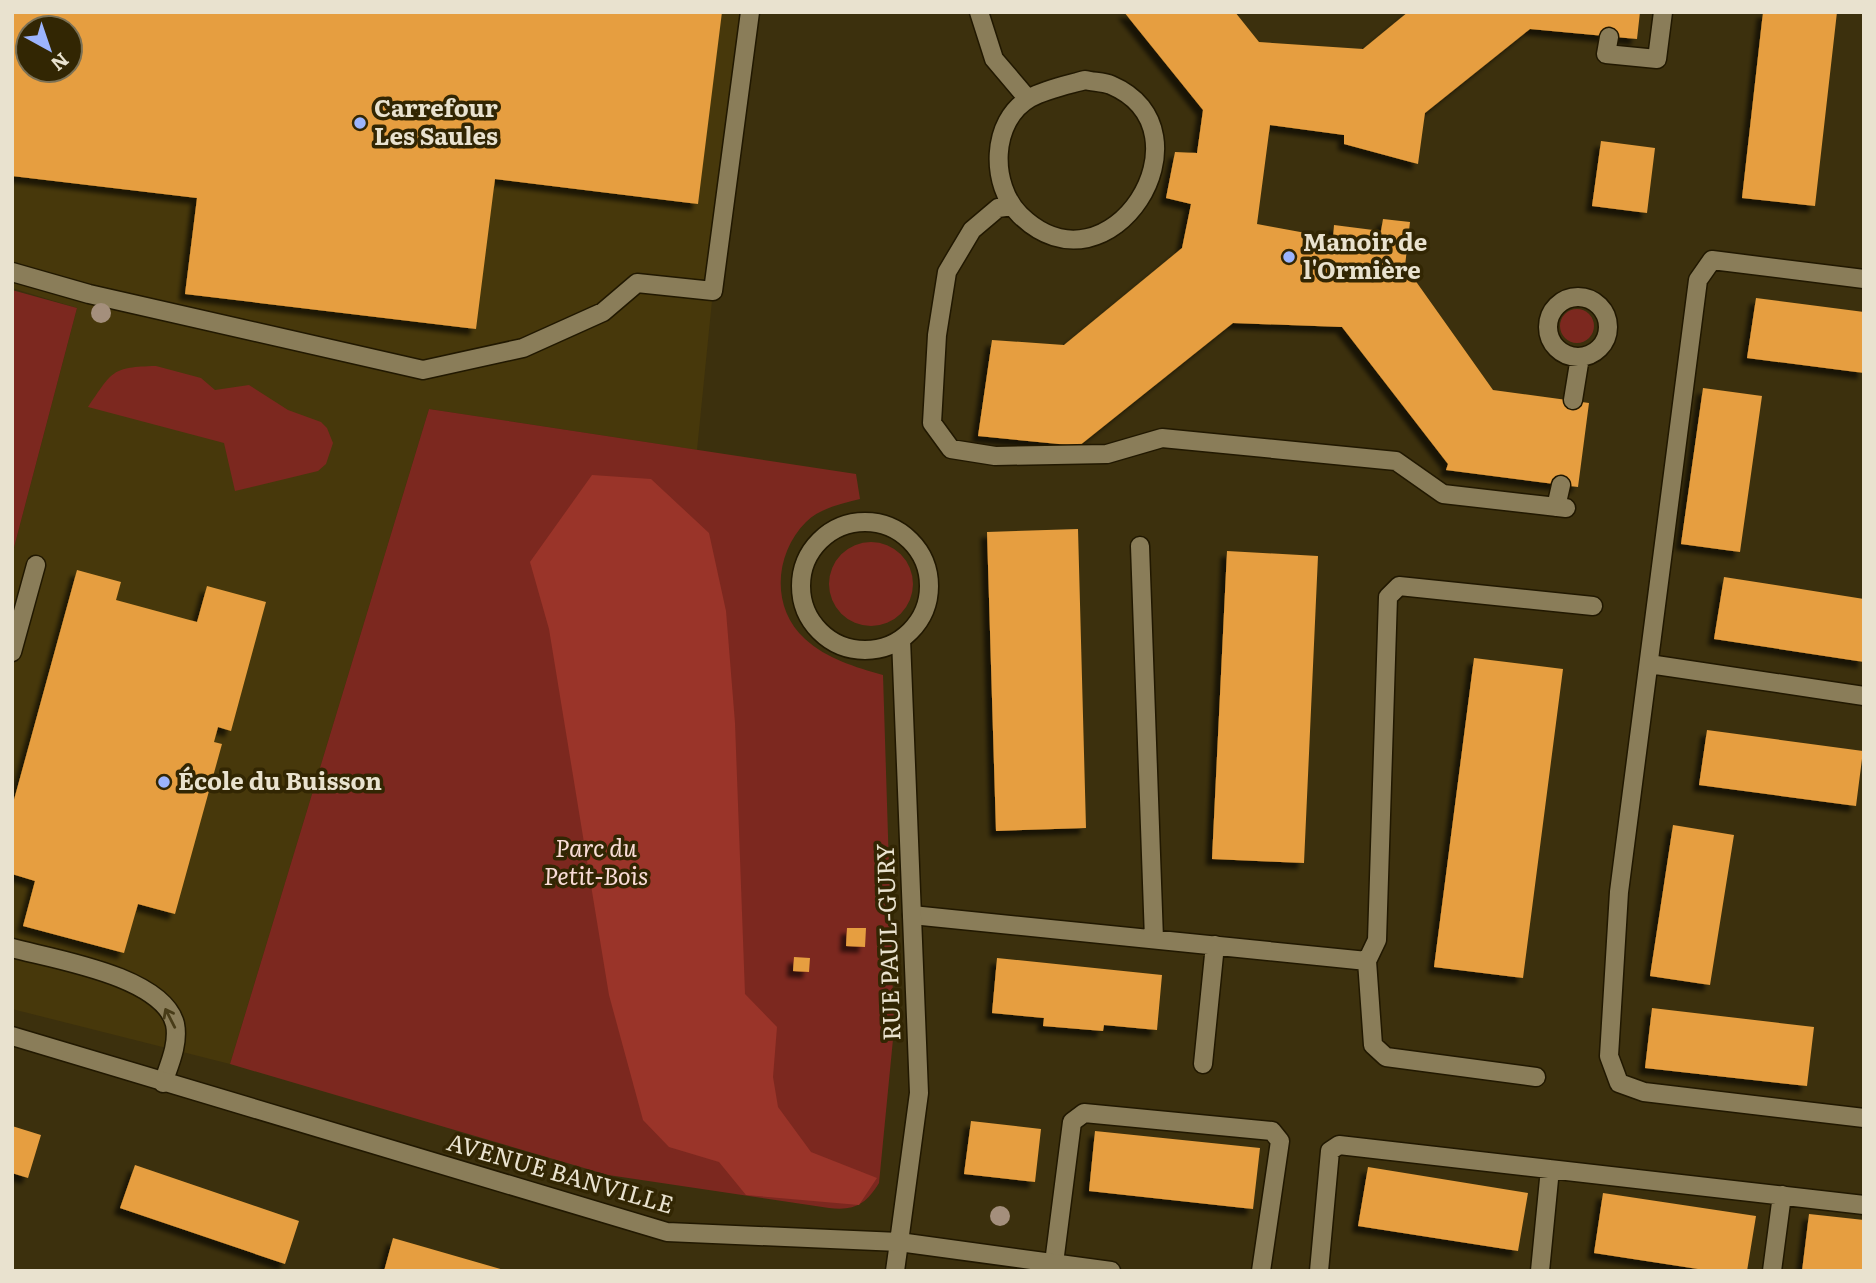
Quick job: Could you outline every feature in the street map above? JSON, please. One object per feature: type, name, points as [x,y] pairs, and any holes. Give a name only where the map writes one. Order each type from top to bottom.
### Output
[{"type":"street","points":[[12,272],[89,294],[423,370],[523,348],[603,312],[637,283],[713,291],[750,12]]},
{"type":"street","points":[[979,12],[994,59],[1028,99]]},
{"type":"street","points":[[1609,37],[1606,54],[1657,60],[1663,12]]},
{"type":"street","points":[[1085,80],[1111,85],[1131,98],[1147,116],[1155,138],[1154,164],[1147,191],[1133,212],[1109,232],[1079,239],[1055,236],[1030,225],[1012,206],[1000,181],[1000,137],[1028,99],[1085,80]]},
{"type":"street","points":[[1012,206],[998,208],[972,230],[947,272],[937,335],[932,423],[951,449],[995,456],[1107,454],[1162,438],[1396,461],[1443,494],[1561,507],[1561,485]]},
{"type":"street","points":[[1864,279],[1712,260],[1698,280],[1619,892],[1609,1056],[1619,1083],[1644,1092],[1864,1118]]},
{"type":"street","points":[[1573,400],[1580,357]]},
{"type":"street","points":[[863,523],[895,529],[912,543],[925,561],[929,582],[927,604],[917,624],[901,639],[883,648],[862,650],[843,647],[825,637],[811,622],[803,604],[803,574],[815,546],[832,532],[863,523]]},
{"type":"street","points":[[1140,546],[1154,939]]},
{"type":"street","points":[[12,652],[36,565]]},
{"type":"street","points":[[1536,1077],[1387,1057],[1373,1045],[1367,961],[1377,940],[1388,597],[1399,586],[1593,606]]},
{"type":"street","name":"RUE PAUL-GURY","points":[[895,1271],[919,1093],[901,639]]},
{"type":"street","points":[[1648,664],[1864,696]]},
{"type":"street","points":[[912,915],[1367,961]]},
{"type":"street","points":[[1203,1064],[1215,946]]},
{"type":"street","points":[[12,948],[104,972],[154,997],[168,1011],[174,1022],[176,1035],[163,1083]]},
{"type":"street","name":"AVENUE BANVILLE","points":[[12,1036],[667,1232],[899,1242],[1111,1271]]},
{"type":"street","points":[[1054,1263],[1072,1122],[1084,1113],[1272,1131],[1280,1141],[1261,1271]]},
{"type":"street","points":[[1319,1271],[1330,1152],[1339,1145],[1864,1205]]},
{"type":"street","points":[[1540,1271],[1550,1169]]},
{"type":"street","points":[[1772,1271],[1782,1195]]},
{"type":"shaded area","points":[[12,12],[741,12],[697,450],[429,409],[230,1064],[12,1009],[12,555],[77,308],[12,288]]},
{"type":"green space","points":[[12,290],[77,308],[12,555]]},
{"type":"green space","points":[[1577,309],[1589,314],[1594,326],[1589,338],[1577,343],[1565,338],[1560,326],[1565,314]]},
{"type":"green space","points":[[156,366],[201,378],[215,390],[249,385],[288,410],[321,422],[327,428],[333,443],[326,464],[318,471],[235,491],[224,443],[88,407],[114,373],[130,368]]},
{"type":"green space","name":"Parc du Petit-Bois","points":[[429,409],[856,474],[860,499],[824,510],[806,522],[788,549],[781,580],[786,612],[805,639],[832,657],[883,675],[894,1029],[879,1183],[859,1204],[846,1208],[829,1208],[608,1175],[230,1064]]},
{"type":"green space","points":[[592,475],[651,479],[709,533],[726,611],[735,723],[745,994],[777,1027],[773,1077],[778,1107],[811,1152],[877,1178],[859,1205],[746,1195],[719,1162],[669,1147],[643,1120],[609,995],[549,629],[530,562]]},
{"type":"green space","points":[[871,542],[887,545],[901,554],[910,568],[913,584],[910,600],[901,614],[887,623],[871,626],[855,623],[841,614],[832,600],[829,584],[832,568],[841,554],[855,545]]},
{"type":"building","name":"Carrefour Les Saules","points":[[12,12],[722,12],[698,204],[495,179],[476,329],[185,294],[197,198],[12,176]]},
{"type":"building","name":"Manoir de l'Ormière","points":[[1124,12],[1235,12],[1259,42],[1363,49],[1408,12],[1640,12],[1637,39],[1530,29],[1425,113],[1418,164],[1344,144],[1344,135],[1270,125],[1257,224],[1333,238],[1334,225],[1381,231],[1383,219],[1410,222],[1405,266],[1493,390],[1589,403],[1578,487],[1446,470],[1448,464],[1342,327],[1233,323],[1079,446],[978,436],[992,340],[1064,345],[1182,248],[1191,204],[1166,198],[1175,152],[1197,153],[1203,110]]},
{"type":"building","points":[[1763,12],[1837,12],[1815,206],[1742,198]]},
{"type":"building","points":[[1601,141],[1655,148],[1647,213],[1592,206]]},
{"type":"building","points":[[1756,298],[1864,312],[1864,373],[1747,358]]},
{"type":"building","points":[[1703,388],[1762,396],[1740,552],[1681,544]]},
{"type":"building","points":[[1078,529],[1086,828],[996,831],[987,532]]},
{"type":"building","points":[[1227,551],[1318,556],[1304,863],[1212,859]]},
{"type":"building","points":[[77,570],[121,582],[116,600],[197,622],[207,586],[266,602],[231,731],[218,727],[214,742],[222,744],[175,914],[138,904],[124,953],[23,926],[35,881],[12,874],[12,807]]},
{"type":"building","points":[[1724,577],[1864,599],[1864,662],[1714,639]]},
{"type":"building","points":[[1474,658],[1563,669],[1523,978],[1434,967]]},
{"type":"building","points":[[1707,730],[1863,751],[1856,806],[1699,785]]},
{"type":"building","points":[[1673,825],[1734,835],[1710,985],[1650,976]]},
{"type":"building","points":[[847,928],[866,928],[865,947],[846,946]]},
{"type":"building","points":[[794,957],[810,958],[809,972],[793,971]]},
{"type":"building","points":[[997,958],[1162,975],[1157,1030],[1104,1025],[1103,1031],[1043,1026],[1044,1018],[992,1013]]},
{"type":"building","points":[[1652,1008],[1814,1027],[1807,1086],[1645,1068]]},
{"type":"building","points":[[971,1121],[1041,1129],[1035,1182],[964,1174]]},
{"type":"building","points":[[12,1126],[41,1135],[28,1178],[12,1173]]},
{"type":"building","points":[[1095,1131],[1260,1148],[1253,1209],[1089,1191]]},
{"type":"building","points":[[135,1165],[299,1221],[285,1264],[120,1208]]},
{"type":"building","points":[[1368,1167],[1528,1193],[1518,1251],[1358,1226]]},
{"type":"building","points":[[1603,1193],[1756,1216],[1747,1271],[1711,1271],[1594,1253]]},
{"type":"building","points":[[1809,1214],[1864,1220],[1864,1271],[1802,1271]]},
{"type":"building","points":[[393,1238],[504,1270],[384,1271]]},
{"type":"place","name":"Carrefour Les Saules","points":[[360,123]]},
{"type":"place","name":"Manoir de l'Ormière","points":[[1289,257]]},
{"type":"place","name":"École du Buisson","points":[[164,782]]}]
